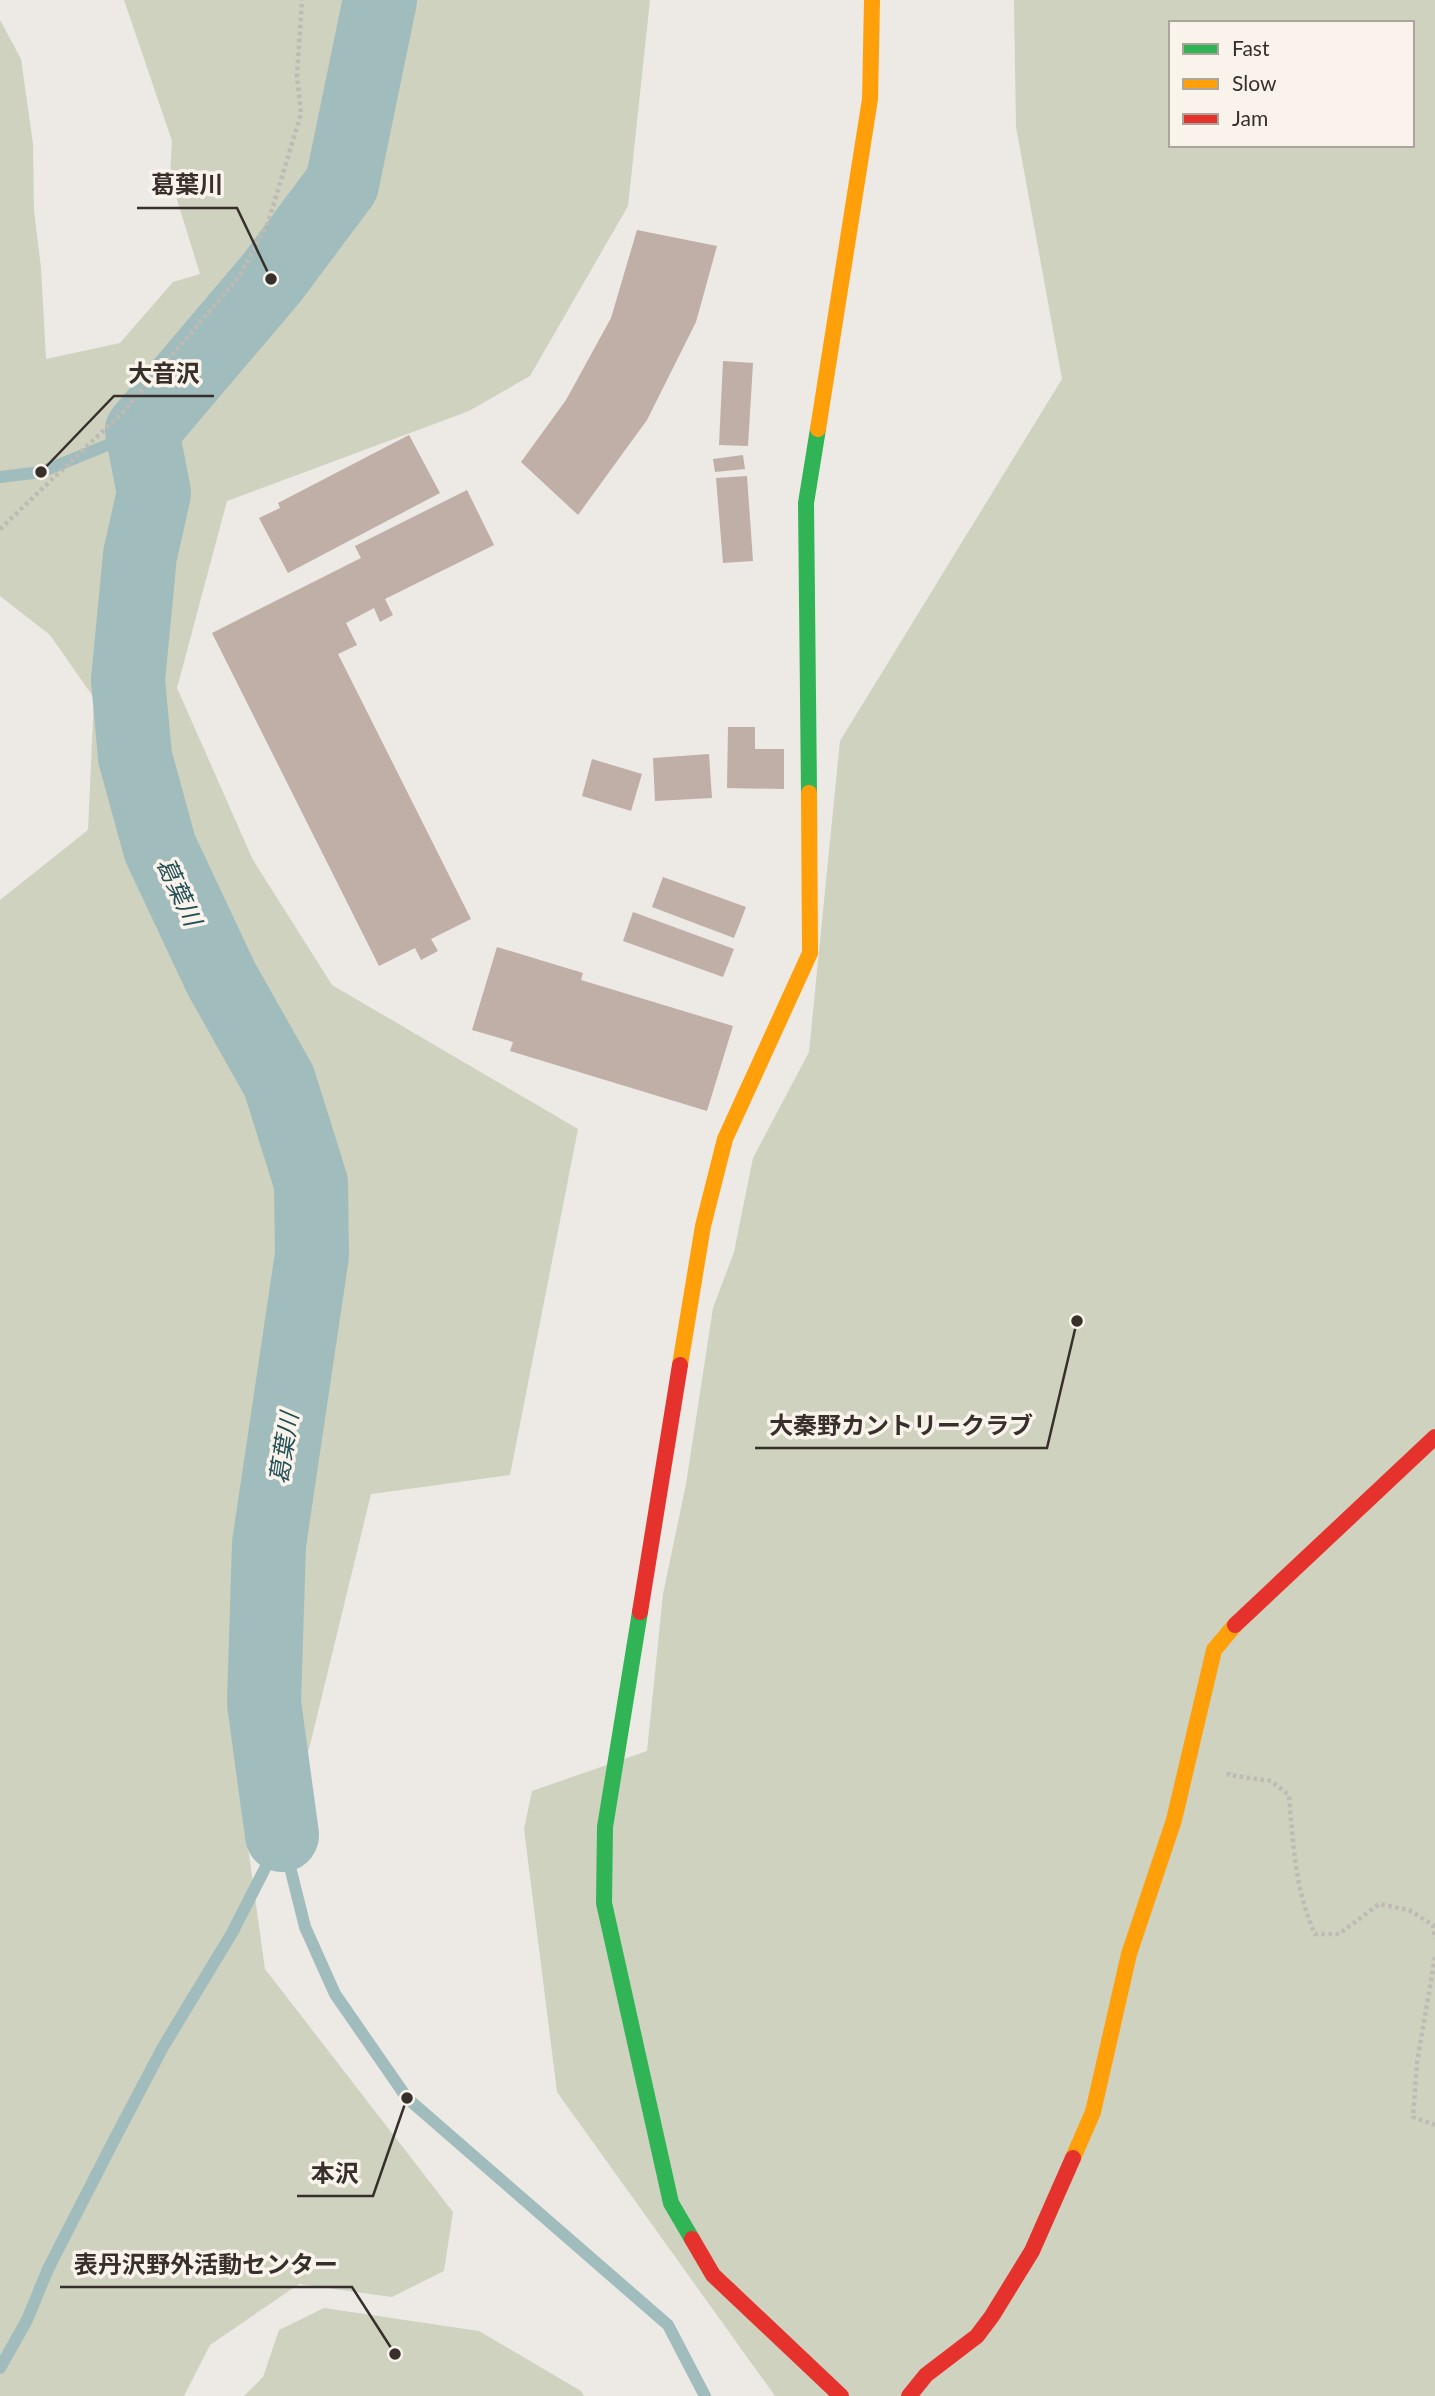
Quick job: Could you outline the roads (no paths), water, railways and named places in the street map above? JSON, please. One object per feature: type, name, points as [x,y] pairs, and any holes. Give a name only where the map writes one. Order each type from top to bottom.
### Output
[{"type":"street","points":[[841,2396],[713,2275],[671,2203],[604,1903],[604,1865],[605,1827],[703,1226],[725,1139],[810,953],[806,503],[870,99],[872,0]]},
{"type":"street","points":[[909,2396],[926,2375],[978,2336],[992,2316],[1032,2251],[1093,2112],[1129,1954],[1174,1820],[1214,1650],[1243,1615],[1435,1437]]},
{"type":"waterway","name":"葛葉川","points":[[282,1835],[264,1703],[269,1544],[312,1255],[311,1183],[279,1081],[221,978],[160,848],[135,757],[128,680],[140,555],[154,493],[142,431],[271,279],[342,184],[380,0]]},
{"type":"waterway","points":[[0,477],[41,472],[142,431]]},
{"type":"waterway","points":[[282,1835],[305,1927],[335,1994],[407,2098],[668,2325],[705,2396]]},
{"type":"waterway","points":[[0,2368],[27,2320],[48,2269],[163,2047],[232,1933],[282,1835]]},
{"type":"place","name":"葛葉川","points":[[271,279]]},
{"type":"place","name":"大音沢","points":[[41,472]]},
{"type":"place","name":"大秦野カントリークラブ","points":[[1077,1321]]},
{"type":"place","name":"本沢","points":[[407,2098]]},
{"type":"place","name":"表丹沢野外活動センター","points":[[395,2354]]}]
